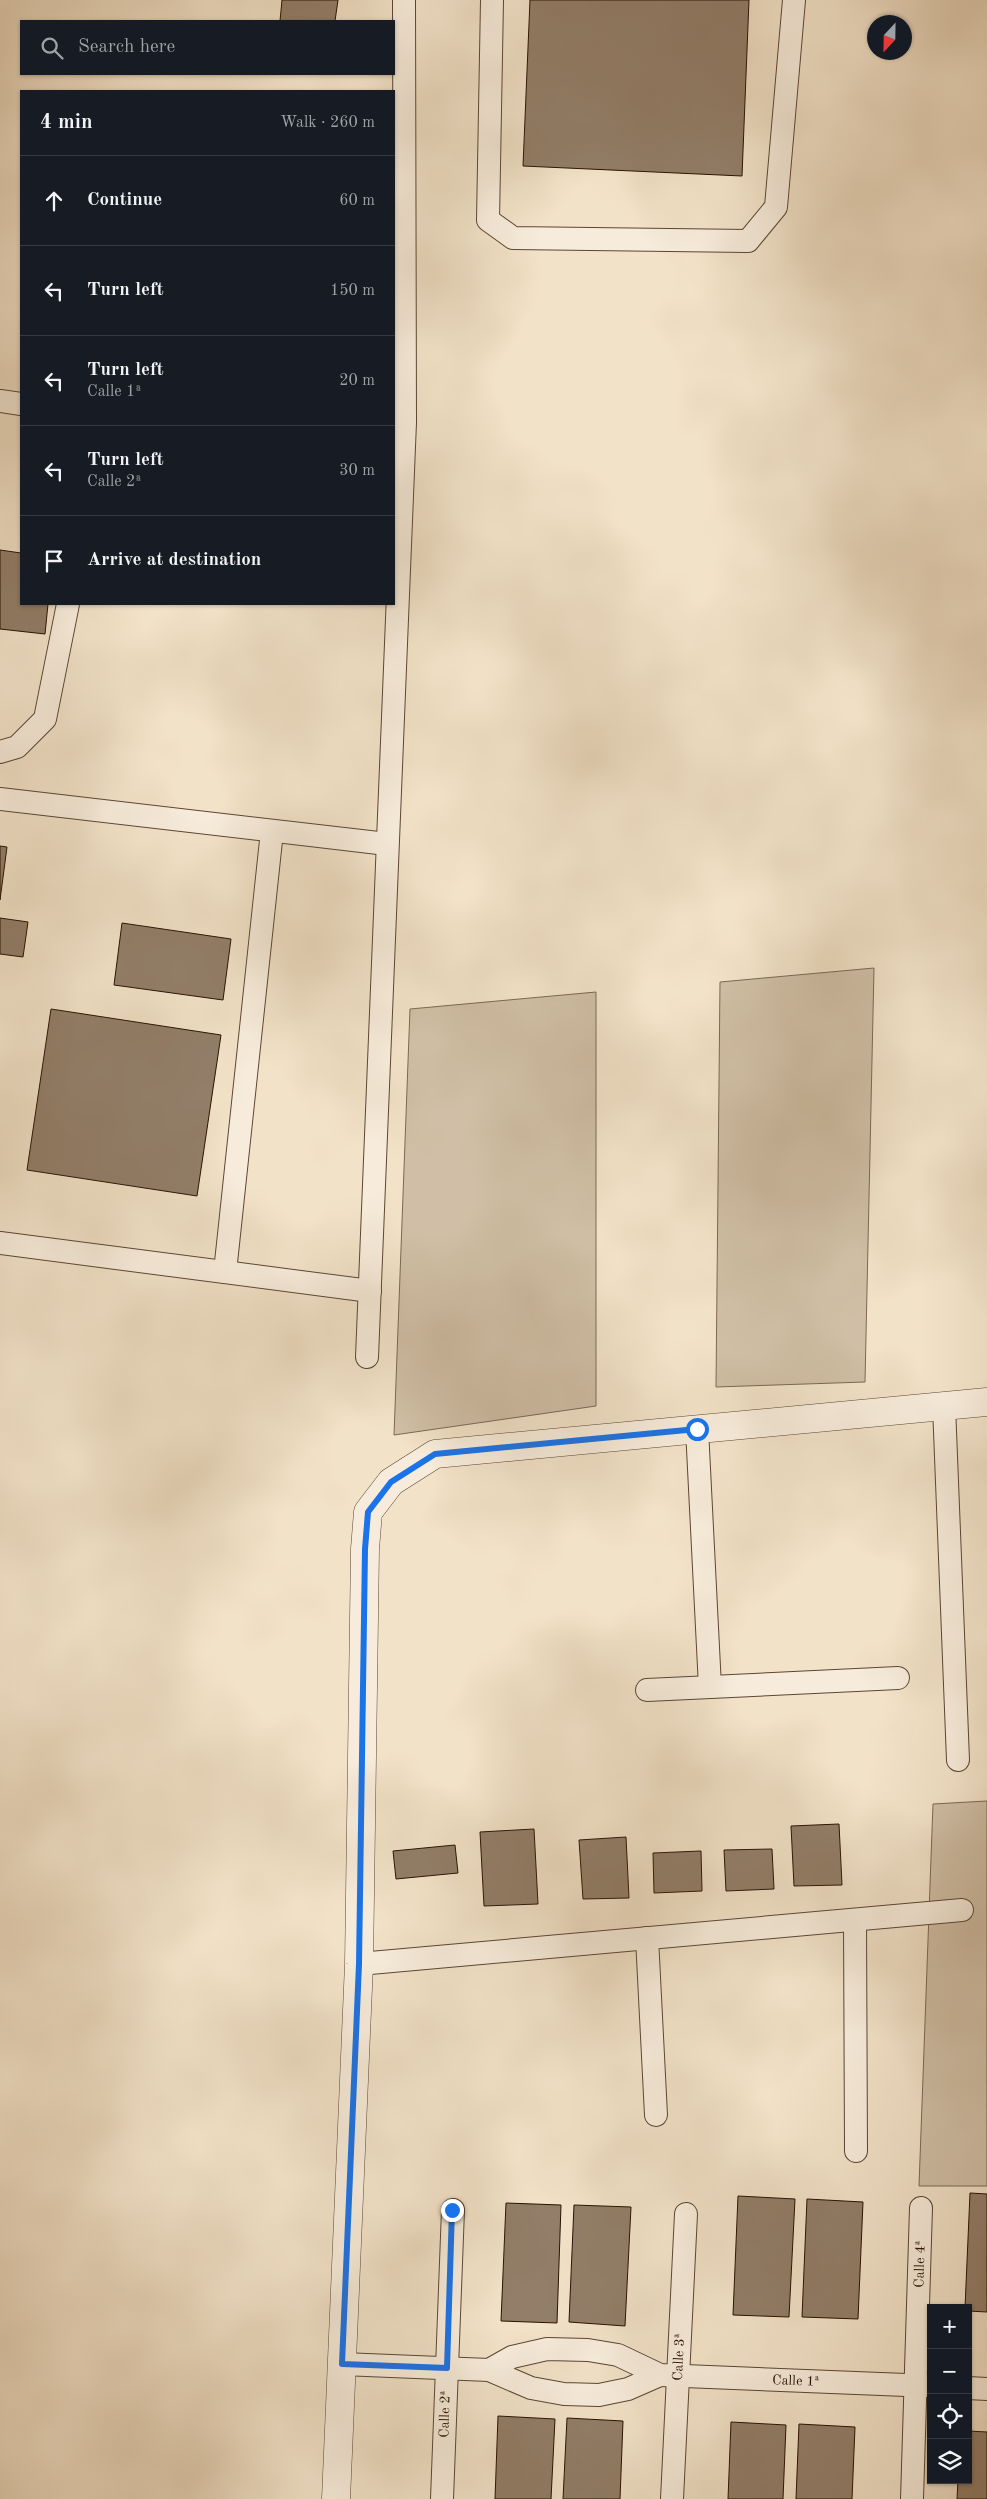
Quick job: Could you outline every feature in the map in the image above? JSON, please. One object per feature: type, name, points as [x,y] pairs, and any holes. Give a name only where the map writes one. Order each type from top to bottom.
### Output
[{"type":"street","points":[[336,2499],[359,1964],[365,1549],[368,1512],[391,1482],[435,1454],[987,1402]]},
{"type":"lane","points":[[395,563],[399,423],[404,0]]},
{"type":"lane","points":[[492,0],[488,220],[513,238],[748,241],[776,207],[794,0]]},
{"type":"lane","points":[[0,401],[20,404]]},
{"type":"lane","points":[[0,752],[16,747],[45,719],[68,605]]},
{"type":"lane","points":[[367,1357],[387,844],[394,605]]},
{"type":"lane","points":[[0,799],[387,844]]},
{"type":"lane","points":[[225,1272],[272,831]]},
{"type":"lane","points":[[0,1243],[370,1291]]},
{"type":"lane","points":[[944,1406],[958,1760]]},
{"type":"lane","points":[[697,1429],[710,1687]]},
{"type":"lane","points":[[647,1690],[898,1678]]},
{"type":"lane","points":[[359,1964],[962,1910]]},
{"type":"lane","points":[[855,1920],[856,2151]]},
{"type":"lane","points":[[647,1938],[656,2115]]},
{"type":"lane","name":"Calle 4ª","points":[[912,2499],[923,2386],[921,2208]]},
{"type":"lane","name":"Calle 2ª","points":[[442,2499],[452,2210]]},
{"type":"lane","name":"Calle 3ª","points":[[672,2499],[669,2375],[686,2214]]},
{"type":"lane","name":"Calle 1ª","points":[[489,2370],[512,2357],[556,2349],[618,2355],[669,2375],[923,2386]]},
{"type":"lane","name":"Calle 1ª","points":[[342,2364],[489,2370],[531,2388],[564,2394],[599,2394],[628,2389],[669,2375]]},
{"type":"lane","points":[[972,2388],[987,2389]]},
{"type":"shaded area","points":[[874,968],[865,1382],[716,1387],[720,982]]},
{"type":"shaded area","points":[[596,992],[596,1406],[394,1435],[410,1009]]},
{"type":"shaded area","points":[[987,1801],[987,2186],[919,2186],[933,1804]]},
{"type":"building","points":[[282,0],[338,0],[335,20],[280,20]]},
{"type":"building","points":[[530,0],[749,0],[742,176],[523,166]]},
{"type":"building","points":[[0,550],[20,553],[20,605],[48,605],[45,634],[0,629]]},
{"type":"building","points":[[0,846],[7,847],[0,900]]},
{"type":"building","points":[[0,918],[28,922],[23,957],[0,954]]},
{"type":"building","points":[[122,923],[231,939],[223,1000],[114,985]]},
{"type":"building","points":[[51,1009],[221,1035],[197,1196],[27,1170]]},
{"type":"building","points":[[839,1824],[842,1885],[794,1886],[791,1826]]},
{"type":"building","points":[[534,1829],[538,1904],[484,1906],[480,1832]]},
{"type":"building","points":[[626,1837],[629,1898],[583,1899],[579,1840]]},
{"type":"building","points":[[455,1845],[458,1873],[396,1879],[393,1851]]},
{"type":"building","points":[[772,1849],[774,1889],[726,1891],[724,1850]]},
{"type":"building","points":[[701,1851],[702,1891],[654,1893],[653,1853]]},
{"type":"building","points":[[970,2193],[987,2194],[987,2312],[972,2311],[972,2304],[965,2304]]},
{"type":"building","points":[[738,2196],[795,2199],[789,2317],[733,2315]]},
{"type":"building","points":[[807,2199],[863,2202],[858,2319],[802,2317]]},
{"type":"building","points":[[506,2203],[561,2205],[557,2323],[501,2321]]},
{"type":"building","points":[[574,2205],[631,2207],[625,2326],[569,2322]]},
{"type":"building","points":[[498,2416],[555,2419],[551,2499],[495,2499]]},
{"type":"building","points":[[567,2418],[623,2421],[620,2499],[563,2499]]},
{"type":"building","points":[[731,2422],[786,2425],[783,2499],[728,2499]]},
{"type":"building","points":[[799,2424],[855,2427],[852,2499],[796,2499]]},
{"type":"building","points":[[972,2431],[987,2432],[987,2499],[957,2499],[958,2484],[972,2484]]},
{"type":"route","points":[[452,2210],[447,2368],[342,2364],[359,1964],[365,1549],[368,1512],[391,1482],[435,1454],[697,1429]]}]
